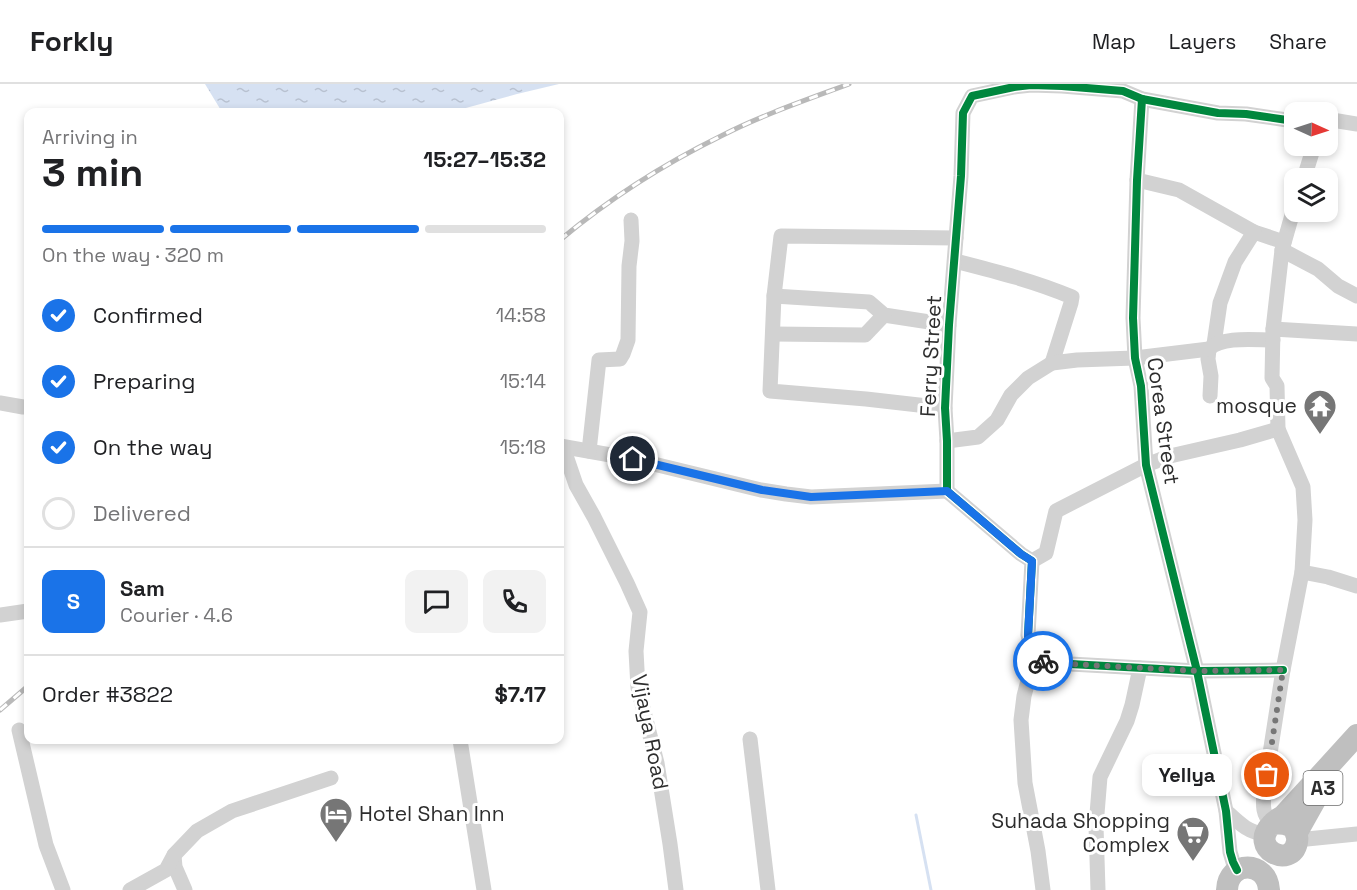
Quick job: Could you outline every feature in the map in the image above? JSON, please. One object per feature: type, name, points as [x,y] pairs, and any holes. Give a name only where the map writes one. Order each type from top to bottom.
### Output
[{"type":"highway","name":"A3","points":[[1269,829],[1357,735]]},
{"type":"highway","name":"A3","points":[[1268,887],[1276,877],[1320,793],[1357,747]]},
{"type":"highway","points":[[1269,829],[1281,823],[1287,824],[1293,828],[1294,843]]},
{"type":"highway","points":[[1229,884],[1244,868],[1256,869],[1262,873],[1268,887]]},
{"type":"street","name":"Ferry Street","points":[[947,491],[945,408],[949,325],[961,176],[963,113],[972,96],[1031,85],[1123,91],[1142,99],[1218,113],[1284,120]]},
{"type":"street","name":"Corea Street","points":[[1142,99],[1133,318],[1136,358],[1142,386],[1146,465],[1197,671],[1226,812],[1233,862],[1229,884]]},
{"type":"street","points":[[1338,121],[1357,124]]},
{"type":"street","points":[[1137,180],[1179,190],[1283,246],[1318,269],[1338,286],[1357,296]]},
{"type":"street","points":[[589,451],[599,360],[620,359],[628,340],[631,220]]},
{"type":"street","points":[[1226,812],[1256,833],[1269,829],[1263,802],[1283,670],[1302,572],[1305,520],[1303,487],[1278,429],[1277,386],[1272,378],[1273,334],[1283,246],[1290,222]]},
{"type":"street","points":[[1210,396],[1211,376],[1208,359],[1220,303],[1235,262],[1254,232]]},
{"type":"street","points":[[945,408],[770,392],[774,296],[781,236],[956,238]]},
{"type":"street","points":[[955,261],[1021,278],[1072,297],[1052,363]]},
{"type":"street","points":[[774,296],[869,302],[884,315],[949,325]]},
{"type":"street","points":[[773,334],[865,334],[884,315]]},
{"type":"street","points":[[947,441],[978,437],[997,420],[1011,395],[1028,378],[1052,363],[1136,358],[1212,347],[1235,340],[1273,334],[1357,334]]},
{"type":"street","points":[[0,403],[24,407]]},
{"type":"street","points":[[1032,561],[1046,553],[1056,511],[1146,465],[1170,456],[1278,429]]},
{"type":"street","points":[[564,447],[633,459],[762,490],[811,497],[947,491],[1032,561]]},
{"type":"street","name":"Vijaya Road","points":[[564,454],[576,485],[627,582],[640,612],[636,651],[638,688],[657,763],[676,890]]},
{"type":"street","points":[[1032,561],[1028,636],[1030,673],[1021,720],[1025,783],[1043,890]]},
{"type":"street","points":[[1302,572],[1357,586]]},
{"type":"street","points":[[0,615],[24,612]]},
{"type":"street","points":[[1030,646],[1043,661],[1052,663],[1197,671],[1283,670]]},
{"type":"street","points":[[1098,890],[1096,826],[1100,777],[1127,721],[1140,668]]},
{"type":"street","points":[[19,730],[45,845],[63,890]]},
{"type":"street","points":[[750,739],[768,890]]},
{"type":"street","points":[[461,744],[484,890]]},
{"type":"street","points":[[130,890],[166,870],[174,855],[197,831],[232,811],[331,778]]},
{"type":"street","points":[[1294,843],[1357,834]]},
{"type":"street","points":[[174,855],[175,867],[185,890]]},
{"type":"water","points":[[205,84],[559,84],[466,108],[220,108]]},
{"type":"waterway","points":[[916,815],[931,890]]},
{"type":"railway","points":[[564,237],[617,196],[700,147],[737,128],[849,84]]},
{"type":"railway","points":[[0,710],[24,689]]},
{"type":"cycle path","points":[[1283,670],[1197,671],[1052,663],[1038,657],[1031,646],[1028,635],[1032,561],[947,491],[945,408],[961,176],[963,113],[972,96],[1031,85],[1062,86],[1123,91],[1142,99],[1218,113],[1284,120]]},
{"type":"cycle path","points":[[1142,99],[1133,318],[1135,358],[1141,386],[1146,465],[1197,671],[1226,811],[1230,852],[1237,870]]},
{"type":"way so far","points":[[1043,661],[1197,671],[1283,670],[1267,775]]},
{"type":"place","name":"mosque","points":[[1320,435]]},
{"type":"place","name":"Yellya","points":[[1267,775]]},
{"type":"place","name":"Hotel Shan Inn","points":[[336,843]]},
{"type":"place","name":"Suhada Shopping Complex","points":[[1193,862]]},
{"type":"route","points":[[633,459],[762,490],[811,497],[947,491],[1032,561],[1028,636],[1030,646],[1043,661]]}]
